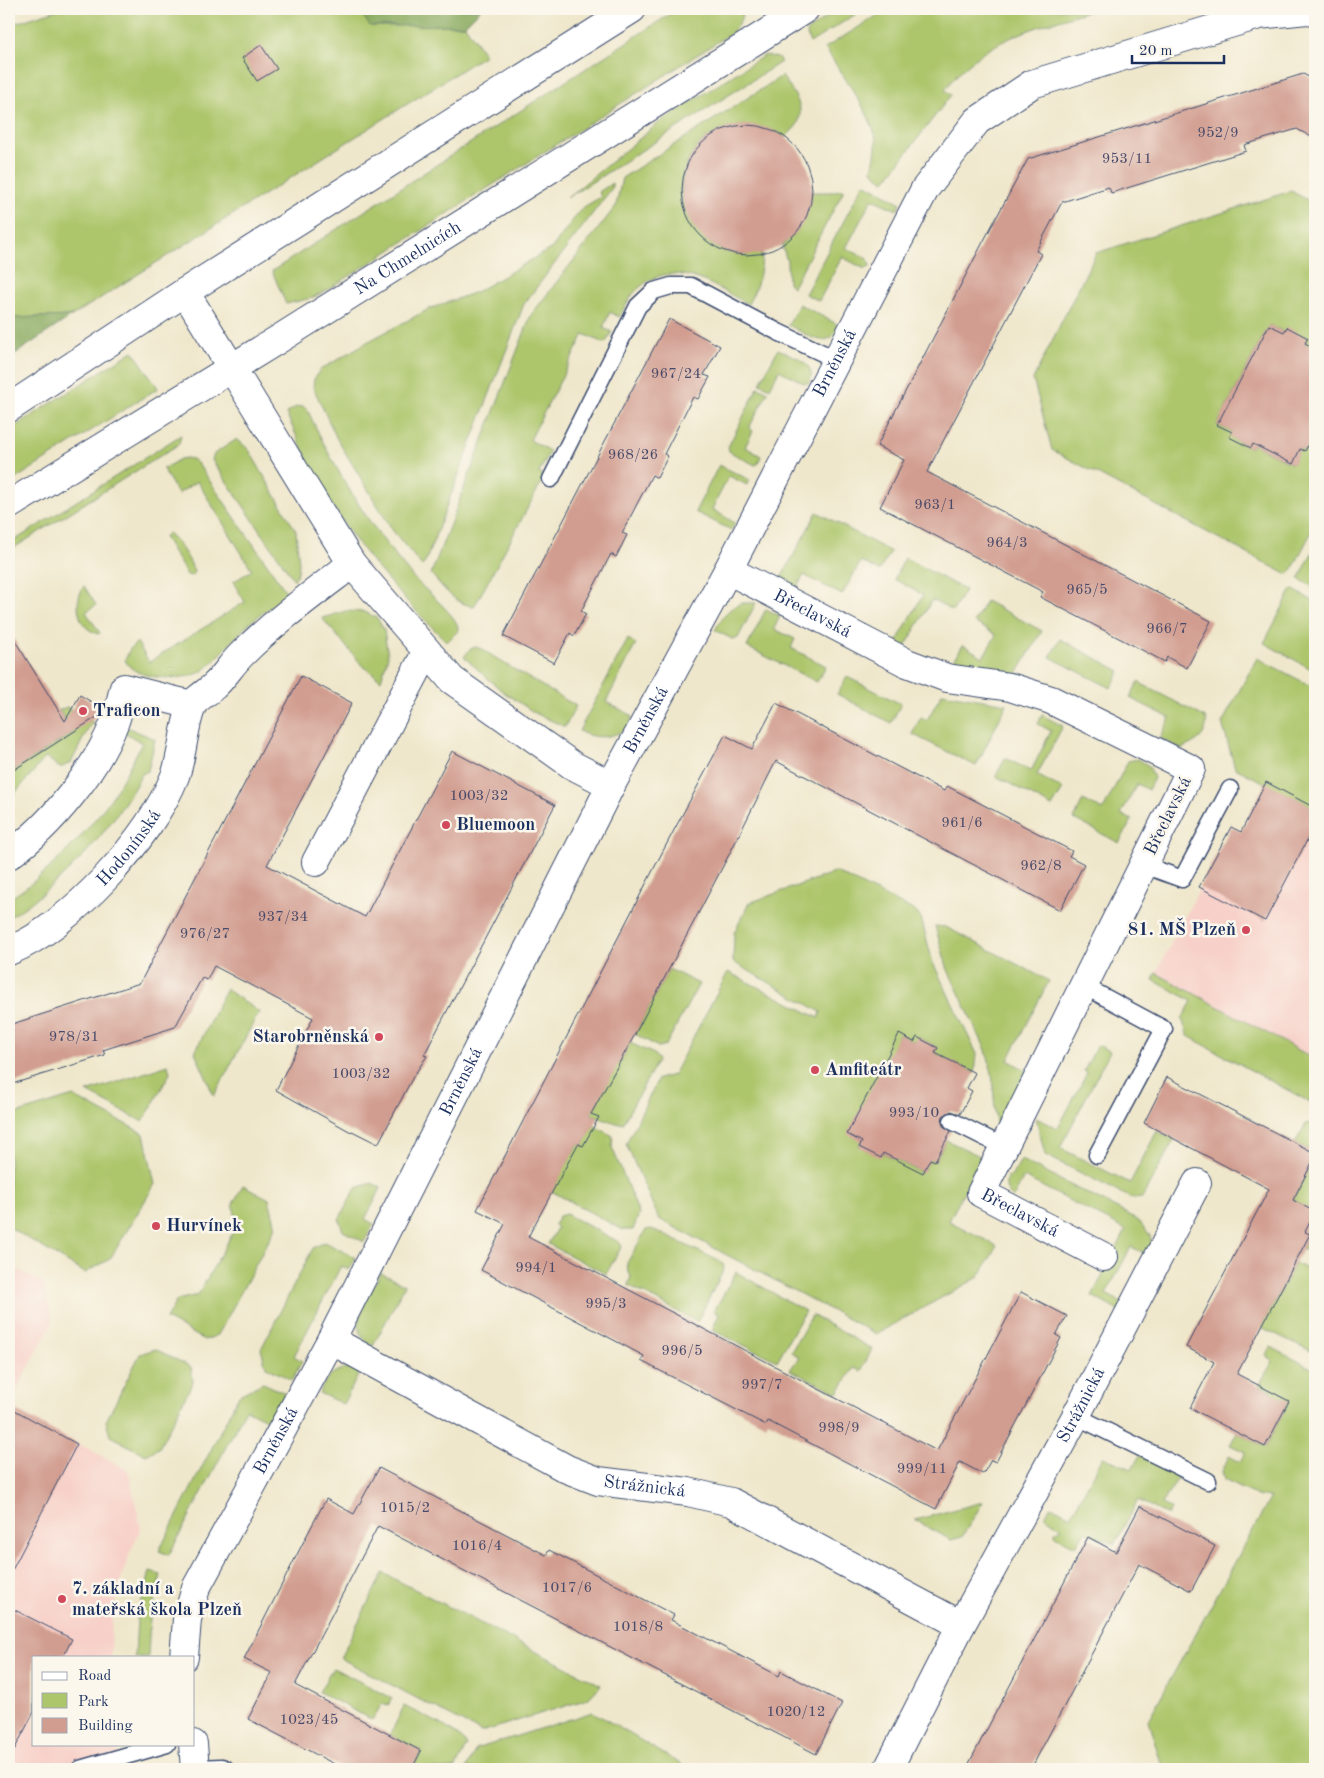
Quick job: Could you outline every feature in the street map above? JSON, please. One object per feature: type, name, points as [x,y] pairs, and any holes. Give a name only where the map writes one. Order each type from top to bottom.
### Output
[{"type":"street","points":[[9,408],[184,292],[632,9]]},
{"type":"street","name":"Brněnská","points":[[184,1656],[187,1619],[196,1588],[331,1340],[611,785],[728,570],[925,189],[977,121],[1032,84],[1259,15],[1307,10],[1315,11]]},
{"type":"street","name":"Na Chmelnicích","points":[[9,505],[233,368],[790,13]]},
{"type":"street","points":[[184,292],[233,368],[352,564],[452,680],[572,765],[611,785]]},
{"type":"street","points":[[9,854],[42,827],[81,782],[114,723],[124,688],[192,705],[214,686],[240,656],[281,619],[352,564]]},
{"type":"street","name":"Břeclavská","points":[[728,570],[907,663],[947,678],[1010,687],[1051,700],[1191,768],[981,1193],[1104,1257]]},
{"type":"street","points":[[316,862],[427,651]]},
{"type":"street","name":"Hodonínská","points":[[9,951],[41,934],[90,894],[122,860],[152,820],[175,776],[192,705]]},
{"type":"street","name":"Strážnická","points":[[888,1769],[961,1625],[1076,1416],[1197,1183]]},
{"type":"street","name":"Strážnická","points":[[331,1340],[567,1469],[598,1481],[688,1492],[731,1502],[961,1625]]},
{"type":"lane","points":[[551,479],[638,306],[654,291],[671,286],[692,286],[778,332],[837,360]]},
{"type":"lane","points":[[1144,865],[1182,879],[1230,788]]},
{"type":"lane","points":[[1084,986],[1164,1030],[1097,1156]]},
{"type":"lane","points":[[952,1121],[1004,1147]]},
{"type":"lane","points":[[1076,1416],[1208,1481]]},
{"type":"lane","points":[[80,1769],[160,1746]]},
{"type":"lane","points":[[194,1760],[226,1769]]},
{"type":"shaded area","name":"81. MŠ Plzeň","points":[[1266,782],[1315,808],[1315,1059],[1156,973],[1231,827],[1246,834]]},
{"type":"shaded area","points":[[9,1265],[43,1283],[53,1321],[9,1405]]},
{"type":"shaded area","name":"7. základní a mateřská škola Plzeň","points":[[9,1407],[128,1470],[141,1528],[120,1582],[112,1615],[111,1656],[32,1656],[32,1746],[118,1746],[119,1769],[9,1769]]},
{"type":"green space","points":[[60,9],[358,9],[371,26],[465,25],[485,55],[72,316],[9,318],[9,25]]},
{"type":"green space","points":[[358,9],[481,9],[465,25],[370,26]]},
{"type":"green space","points":[[678,9],[742,9],[742,15],[733,32],[329,289],[312,298],[286,304],[272,271]]},
{"type":"green space","points":[[839,9],[864,9],[810,43],[807,35],[808,30]]},
{"type":"green space","points":[[888,9],[1095,9],[1012,37],[975,59],[959,73],[945,90],[951,95],[885,181],[872,170],[876,151],[876,139],[873,129],[855,93],[825,48]]},
{"type":"green space","points":[[765,55],[778,58],[781,62],[567,198],[661,121]]},
{"type":"green space","points":[[782,76],[797,99],[800,111],[797,125],[786,137],[771,130],[754,126],[738,126],[723,130],[709,136],[698,147],[689,160],[683,177],[683,201],[687,213],[692,224],[709,243],[732,253],[762,253],[758,280],[748,304],[690,276],[676,274],[661,276],[647,282],[633,294],[619,317],[610,312],[603,328],[612,332],[606,342],[603,343],[584,334],[530,440],[550,451],[539,473],[545,476],[474,606],[455,599],[431,574],[531,315],[616,206],[622,178]]},
{"type":"green space","points":[[612,183],[612,188],[524,304],[425,563],[422,566],[393,531],[337,439],[313,387],[314,379],[320,370],[367,342],[429,309],[476,292],[552,248],[582,208],[601,197],[599,192]]},
{"type":"green space","points":[[864,183],[901,203],[897,210],[872,199],[846,248],[868,259],[870,266],[863,268],[842,257],[819,301],[805,294]]},
{"type":"green space","points":[[844,190],[793,287],[788,283],[787,261],[782,245],[803,222],[809,208],[812,192]]},
{"type":"green space","points":[[1291,191],[1315,204],[1315,349],[1305,343],[1308,339],[1287,328],[1284,332],[1269,325],[1217,425],[1232,432],[1230,437],[1251,448],[1253,444],[1292,464],[1300,449],[1305,451],[1315,432],[1315,525],[1291,572],[1286,574],[1052,450],[1033,379],[1096,253]]},
{"type":"green space","points":[[799,304],[835,323],[838,327],[834,335],[828,339],[816,339],[788,325]]},
{"type":"green space","points":[[72,316],[9,358],[9,318]]},
{"type":"green space","points":[[778,349],[807,365],[811,376],[809,383],[804,383],[779,370],[770,388],[760,383]]},
{"type":"green space","points":[[133,351],[158,388],[9,483],[9,430]]},
{"type":"green space","points":[[758,387],[768,392],[749,428],[753,431],[745,447],[761,456],[758,464],[755,465],[729,451],[728,447]]},
{"type":"green space","points":[[303,406],[308,411],[342,477],[381,537],[412,576],[454,619],[458,631],[447,642],[376,566],[330,503],[286,413],[296,407]]},
{"type":"green space","points":[[181,435],[179,444],[9,551],[9,544]]},
{"type":"green space","points":[[237,439],[249,450],[296,531],[299,563],[298,572],[294,580],[212,460],[214,454]]},
{"type":"green space","points":[[180,459],[192,459],[198,464],[287,593],[251,622],[212,663],[199,673],[181,677],[159,677],[138,672],[130,667],[125,660],[130,649],[137,642],[149,662],[245,602],[233,582],[252,570],[197,481],[178,494],[163,469]]},
{"type":"green space","points":[[719,465],[750,480],[747,485],[729,476],[712,509],[735,523],[731,530],[695,512]]},
{"type":"green space","points":[[817,512],[891,552],[879,571],[861,561],[842,595],[804,575],[795,590],[779,582]]},
{"type":"green space","points":[[168,533],[187,557],[193,568],[192,576],[187,575],[164,537]]},
{"type":"green space","points":[[1315,547],[1315,588],[1299,579]]},
{"type":"green space","points":[[905,558],[965,590],[953,611],[932,600],[905,647],[896,643],[923,595],[894,579]]},
{"type":"green space","points":[[84,586],[96,605],[86,612],[100,633],[98,634],[85,626],[79,614],[79,599]]},
{"type":"green space","points":[[1292,589],[1315,602],[1315,671],[1264,643]]},
{"type":"green space","points":[[986,601],[1042,631],[1015,677],[951,665],[963,645],[983,657],[996,635],[974,622]]},
{"type":"green space","points":[[743,603],[756,603],[738,638],[732,639],[715,630],[723,617],[733,607]]},
{"type":"green space","points":[[766,609],[780,616],[774,629],[795,639],[791,648],[826,666],[817,682],[747,647]]},
{"type":"green space","points":[[346,611],[365,612],[377,618],[384,630],[388,656],[381,680],[362,665],[322,618]]},
{"type":"green space","points":[[628,639],[636,644],[606,702],[631,715],[632,718],[628,728],[604,737],[585,734],[579,731]]},
{"type":"green space","points":[[1060,639],[1120,671],[1111,688],[1050,657]]},
{"type":"green space","points":[[475,647],[482,649],[576,706],[565,727],[535,713],[502,691],[464,657],[469,650]]},
{"type":"green space","points":[[1257,658],[1315,688],[1315,808],[1235,768],[1222,723]]},
{"type":"green space","points":[[847,677],[901,704],[891,723],[837,694]]},
{"type":"green space","points":[[1138,682],[1206,718],[1205,730],[1200,738],[1181,749],[1160,738],[1170,718],[1130,698]]},
{"type":"green space","points":[[942,693],[1007,704],[976,766],[912,734],[921,717],[927,720]]},
{"type":"green space","points":[[67,707],[94,723],[90,725],[71,763],[60,768],[46,757],[9,800],[9,773],[73,733],[59,710]]},
{"type":"green space","points":[[1042,715],[1063,726],[1037,775],[1063,789],[1052,807],[996,776],[1005,758],[1031,771],[1051,731],[1038,724]]},
{"type":"green space","points":[[126,727],[155,739],[148,771],[142,774],[112,821],[77,862],[35,899],[9,917],[9,899],[36,880],[75,842],[98,816],[117,789],[142,743],[124,732]]},
{"type":"green space","points":[[1138,759],[1149,766],[1154,778],[1148,790],[1137,784],[1121,814],[1132,820],[1119,843],[1074,819],[1083,800],[1103,810],[1128,761]]},
{"type":"green space","points":[[836,872],[915,911],[921,918],[933,963],[977,1054],[975,1073],[935,1053],[937,1047],[917,1037],[914,1042],[899,1034],[859,1146],[883,1153],[922,1173],[930,1159],[935,1161],[946,1140],[982,1157],[949,1221],[997,1246],[979,1277],[876,1334],[659,1219],[626,1144],[658,1079],[673,1075],[728,972],[819,1018],[821,1012],[733,962],[734,933],[749,903]]},
{"type":"green space","points":[[935,926],[946,927],[1049,981],[1008,1060],[1027,1071],[998,1124],[996,1123],[992,1073],[986,1050],[948,970]]},
{"type":"green space","points":[[669,969],[699,984],[666,1045],[658,1047],[635,1034]]},
{"type":"green space","points":[[1156,973],[1315,1059],[1315,1105],[1188,1036],[1182,1019],[1192,1001],[1153,980]]},
{"type":"green space","points":[[226,989],[259,1012],[214,1096],[195,1052]]},
{"type":"green space","points":[[630,1043],[654,1054],[658,1060],[623,1123],[616,1123],[591,1114],[600,1097],[613,1061],[619,1064]]},
{"type":"green space","points":[[1097,1045],[1110,1051],[1060,1148],[1130,1183],[1157,1131],[1174,1140],[1142,1198],[1133,1199],[1045,1155],[1036,1118],[1058,1128],[1087,1073],[1084,1071]]},
{"type":"green space","points":[[168,1065],[170,1073],[143,1122],[87,1092]]},
{"type":"green space","points":[[73,1096],[144,1134],[155,1184],[110,1259],[85,1273],[9,1227],[9,1116]]},
{"type":"green space","points":[[587,1122],[613,1136],[612,1147],[639,1214],[633,1230],[623,1230],[551,1191],[578,1144],[583,1146],[591,1130]]},
{"type":"green space","points":[[1315,1123],[1315,1153],[1295,1143],[1306,1124]]},
{"type":"green space","points":[[1315,1157],[1315,1255],[1302,1249],[1310,1235],[1305,1232],[1293,1200]]},
{"type":"green space","points":[[1021,1160],[1133,1217],[1149,1234],[1152,1244],[1151,1256],[1131,1247],[1106,1294],[1127,1305],[1122,1313],[1092,1296],[1126,1230],[1024,1177],[1013,1198],[1006,1188],[1007,1176],[1011,1177]]},
{"type":"green space","points":[[372,1183],[381,1188],[365,1219],[374,1224],[364,1242],[343,1231],[339,1219],[356,1188]]},
{"type":"green space","points":[[243,1185],[269,1199],[276,1227],[218,1335],[205,1340],[166,1319],[177,1300],[198,1295],[237,1225],[233,1204]]},
{"type":"green space","points":[[566,1214],[619,1242],[622,1246],[606,1274],[548,1244],[557,1228],[554,1225],[559,1216]]},
{"type":"green space","points":[[652,1229],[723,1263],[724,1269],[697,1322],[628,1285],[631,1276],[628,1273],[627,1263],[646,1230]]},
{"type":"green space","points":[[325,1242],[356,1258],[349,1270],[341,1266],[294,1356],[302,1361],[292,1380],[266,1367],[261,1349],[313,1248]]},
{"type":"green space","points":[[1295,1263],[1315,1273],[1315,1353],[1261,1327]]},
{"type":"green space","points":[[736,1272],[805,1311],[777,1361],[712,1330],[719,1314],[714,1311]]},
{"type":"green space","points":[[381,1273],[405,1285],[373,1346],[364,1339],[359,1321],[365,1301]]},
{"type":"green space","points":[[812,1315],[872,1349],[861,1371],[854,1368],[838,1393],[790,1370],[799,1357],[791,1352]]},
{"type":"green space","points":[[1271,1347],[1315,1370],[1315,1769],[1163,1769],[1148,1720],[1271,1497],[1259,1497],[1224,1480],[1222,1471],[1229,1456],[1240,1462],[1245,1452],[1230,1445],[1237,1432],[1265,1447],[1289,1402],[1259,1385],[1273,1361],[1266,1356]]},
{"type":"green space","points":[[155,1349],[191,1367],[193,1382],[159,1448],[146,1455],[110,1436],[106,1421],[140,1354]]},
{"type":"green space","points":[[351,1368],[360,1372],[343,1404],[319,1393],[325,1382],[334,1372]]},
{"type":"green space","points":[[263,1383],[285,1393],[272,1421],[246,1409],[169,1555],[159,1551],[239,1395]]},
{"type":"green space","points":[[1140,1455],[1179,1471],[1178,1478],[1162,1504],[1171,1509],[1168,1515],[1138,1500],[1115,1544],[1085,1532],[1076,1546],[1055,1536],[1055,1532],[1062,1528],[1045,1516],[1051,1506],[1071,1516],[1103,1457],[1132,1469]]},
{"type":"green space","points":[[983,1502],[962,1537],[951,1540],[915,1520]]},
{"type":"green space","points":[[150,1572],[161,1575],[150,1617],[148,1656],[135,1656],[137,1618]]},
{"type":"green space","points":[[383,1573],[601,1685],[588,1699],[481,1732],[340,1658]]},
{"type":"green space","points":[[333,1668],[392,1698],[388,1706],[382,1704],[372,1720],[319,1692]]},
{"type":"green space","points":[[404,1706],[448,1728],[467,1745],[455,1769],[412,1769],[421,1751],[390,1735]]},
{"type":"green space","points":[[593,1712],[689,1769],[466,1769],[476,1749]]},
{"type":"building","points":[[261,45],[277,69],[257,81],[242,58]]},
{"type":"building","points":[[1303,74],[1315,80],[1315,139],[1297,129],[1244,145],[1246,151],[1111,193],[1109,187],[1062,202],[1036,251],[1041,254],[927,472],[1211,621],[1187,668],[1167,657],[1165,662],[1040,597],[1043,592],[880,507],[904,460],[877,446],[1028,159]]},
{"type":"building","points":[[747,125],[760,126],[772,130],[793,144],[807,165],[811,177],[811,203],[807,215],[793,236],[772,250],[760,254],[747,255],[734,254],[722,250],[701,236],[687,215],[683,203],[682,190],[683,177],[687,165],[701,144],[722,130],[734,126]]},
{"type":"building","points":[[669,319],[720,346],[704,375],[710,377],[698,399],[693,397],[664,454],[668,456],[657,478],[652,475],[622,533],[627,535],[616,557],[611,554],[581,611],[586,614],[574,636],[570,633],[554,663],[503,636]]},
{"type":"building","points":[[1269,325],[1284,332],[1287,327],[1308,338],[1305,343],[1315,349],[1315,432],[1305,451],[1300,449],[1293,464],[1253,444],[1251,448],[1229,437],[1232,432],[1217,425]]},
{"type":"building","points":[[9,631],[65,721],[80,695],[103,709],[100,715],[9,773]]},
{"type":"building","points":[[301,676],[352,703],[267,865],[365,917],[452,751],[555,805],[424,1055],[427,1056],[413,1077],[378,1144],[351,1132],[276,1090],[313,1018],[214,966],[207,980],[202,978],[175,1027],[103,1050],[105,1055],[9,1085],[9,1025],[140,983]]},
{"type":"building","points":[[776,703],[944,791],[947,786],[1072,851],[1069,856],[1084,864],[1060,910],[776,761],[633,1038],[591,1114],[599,1117],[583,1146],[578,1144],[528,1237],[937,1451],[1021,1292],[1067,1316],[1056,1335],[1061,1338],[996,1462],[991,1460],[983,1474],[960,1462],[936,1509],[768,1421],[766,1425],[641,1361],[644,1356],[481,1270],[505,1224],[477,1210],[664,849],[725,735],[752,749]]},
{"type":"building","points":[[1266,782],[1315,808],[1315,825],[1265,921],[1199,887],[1231,827],[1241,832]]},
{"type":"building","points":[[899,1034],[914,1042],[917,1037],[938,1048],[935,1053],[975,1073],[967,1088],[972,1091],[960,1114],[951,1111],[943,1116],[943,1126],[951,1131],[935,1161],[930,1159],[923,1173],[883,1153],[881,1158],[859,1147],[862,1142],[847,1134]]},
{"type":"building","points":[[1167,1077],[1315,1153],[1315,1157],[1293,1200],[1315,1212],[1305,1232],[1310,1234],[1237,1374],[1289,1401],[1265,1447],[1190,1408],[1214,1362],[1186,1347],[1269,1189],[1144,1123]]},
{"type":"building","points":[[9,1407],[77,1444],[9,1576]]},
{"type":"building","points":[[379,1468],[546,1555],[549,1550],[628,1591],[674,1615],[671,1620],[779,1676],[781,1671],[842,1703],[816,1754],[378,1526],[295,1685],[421,1751],[412,1769],[344,1769],[248,1719],[272,1673],[244,1659],[307,1535],[326,1499],[354,1514]]},
{"type":"building","points":[[1140,1506],[1215,1546],[1191,1591],[1139,1564],[1031,1769],[966,1769],[1088,1537],[1116,1552]]},
{"type":"building","points":[[9,1607],[72,1639],[64,1656],[32,1656],[32,1716],[9,1760]]},
{"type":"place","name":"Traficon","points":[[83,711]]},
{"type":"place","name":"Bluemoon","points":[[446,825]]},
{"type":"place","name":"81. MŠ Plzeň","points":[[1246,930]]},
{"type":"place","name":"Starobrněnská","points":[[379,1037]]},
{"type":"place","name":"Amfiteátr","points":[[815,1070]]},
{"type":"place","name":"Hurvínek","points":[[156,1226]]},
{"type":"place","name":"7. základní a mateřská škola Plzeň","points":[[62,1599]]}]
